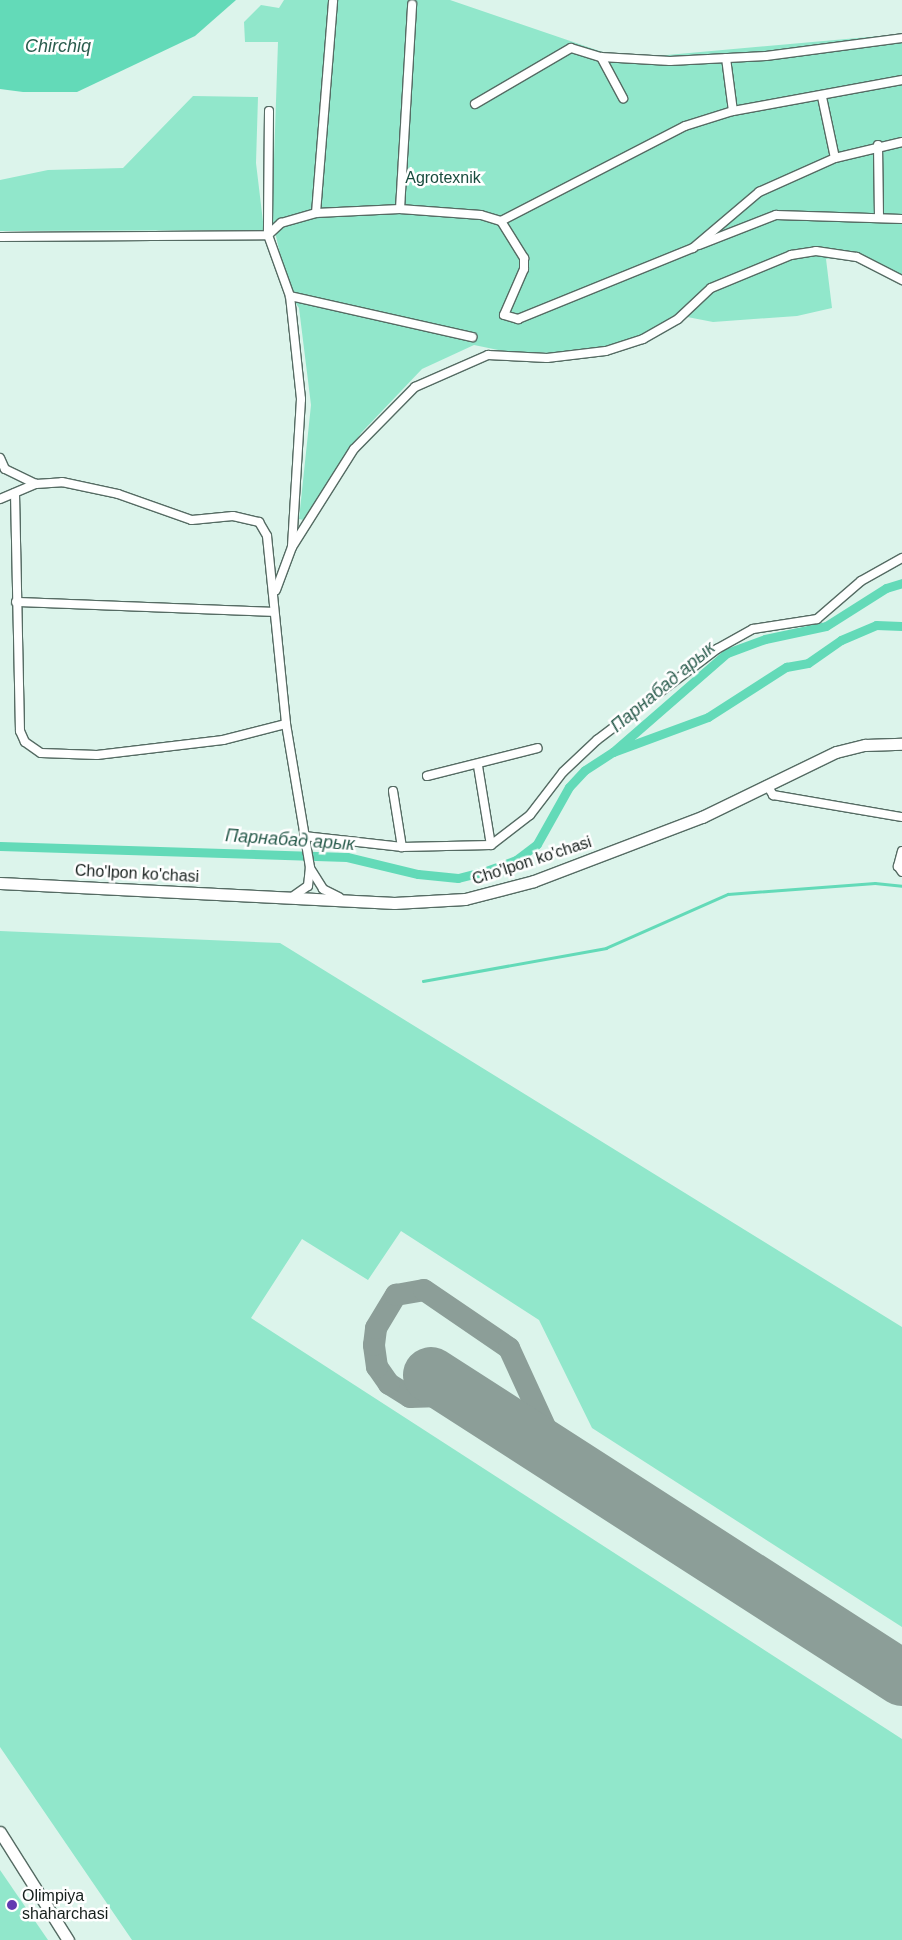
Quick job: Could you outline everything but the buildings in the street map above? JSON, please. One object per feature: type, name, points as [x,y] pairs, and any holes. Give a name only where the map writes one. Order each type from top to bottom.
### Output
[{"type":"main road","name":"Cho'lpon ko'chasi","points":[[0,883],[355,902],[430,903],[500,891],[702,817],[843,750],[902,744]]},
{"type":"main road","points":[[0,1832],[68,1938]]},
{"type":"street","points":[[316,213],[333,1]]},
{"type":"street","points":[[400,208],[412,4]]},
{"type":"street","points":[[475,104],[571,48],[602,57],[726,58],[902,38]]},
{"type":"street","points":[[602,57],[623,98]]},
{"type":"street","points":[[726,58],[733,111]]},
{"type":"street","points":[[501,221],[685,126],[733,111],[822,97],[902,80]]},
{"type":"street","points":[[822,97],[835,158]]},
{"type":"street","points":[[269,110],[268,235],[290,296],[301,399],[292,547]]},
{"type":"street","points":[[692,248],[759,192],[835,158],[878,145],[902,142]]},
{"type":"street","points":[[878,145],[879,215]]},
{"type":"street","points":[[0,237],[268,235],[281,223],[316,213],[400,208],[481,215],[501,221],[524,258],[517,287],[506,305],[504,315],[510,318],[540,311],[776,215],[879,215],[902,219]]},
{"type":"street","points":[[285,898],[308,886],[310,868],[286,724],[272,612],[275,592],[292,547],[354,449],[415,387],[488,355],[547,358],[606,351],[643,338],[678,319],[711,288],[791,255],[816,251],[857,257],[902,280]]},
{"type":"street","points":[[290,296],[472,337]]},
{"type":"street","points":[[0,458],[5,469],[36,484]]},
{"type":"street","points":[[0,499],[36,484],[62,482],[93,487],[192,520],[233,516],[259,522],[267,536],[275,592]]},
{"type":"street","points":[[14,494],[20,731],[25,742],[41,753],[97,755],[171,748],[286,724]]},
{"type":"street","points":[[304,836],[402,846],[491,845],[530,815],[563,772],[597,740],[717,649],[753,629],[817,619],[860,582],[902,558]]},
{"type":"street","points":[[16,602],[272,612]]},
{"type":"street","points":[[427,776],[478,766],[538,748]]},
{"type":"street","points":[[478,766],[491,845]]},
{"type":"street","points":[[767,786],[773,794],[902,818]]},
{"type":"street","points":[[393,791],[402,846]]},
{"type":"street","points":[[902,851],[898,866],[902,872]]},
{"type":"street","points":[[310,868],[328,893],[355,902]]},
{"type":"green space","name":"Agrotexnik","points":[[284,0],[450,0],[623,59],[902,34],[902,275],[859,254],[826,259],[832,308],[797,316],[713,322],[677,315],[650,332],[607,346],[557,353],[508,352],[474,345],[422,369],[361,433],[308,521],[299,519],[311,405],[299,308],[289,293],[272,219],[278,42],[245,42],[244,22],[261,5],[279,8]]},
{"type":"green space","points":[[193,96],[258,97],[256,163],[264,230],[0,231],[0,180],[48,170],[123,168]]},
{"type":"green space","points":[[0,931],[280,943],[902,1327],[902,1627],[592,1428],[539,1320],[401,1231],[368,1280],[302,1239],[251,1318],[902,1739],[902,1940],[132,1940],[0,1747]]},
{"type":"green space","name":"Olimpiya shaharchasi","points":[[0,1870],[48,1940],[0,1940]]},
{"type":"water","name":"Chirchiq","points":[[0,0],[236,0],[195,36],[77,92],[23,92],[0,89]]},
{"type":"waterway","name":"Парнабад арык","points":[[0,846],[347,857],[418,874],[458,878],[486,871],[516,860],[537,844],[569,787],[585,770],[613,752],[727,653],[765,639],[826,626],[886,588],[902,583]]},
{"type":"waterway","name":"Парнабад арык","points":[[613,752],[708,717],[786,667],[808,663],[841,640],[876,625],[902,626]]},
{"type":"waterway","points":[[423,981],[606,948],[728,894],[875,883],[902,886]]},
{"type":"taxiway","points":[[473,1402],[442,1396],[410,1397],[389,1384],[377,1367],[374,1345],[376,1328],[396,1295],[424,1290],[509,1348],[552,1442],[569,1464]]},
{"type":"runway","points":[[431,1375],[902,1678]]},
{"type":"place","name":"Olimpiya shaharchasi","points":[[12,1905]]}]
